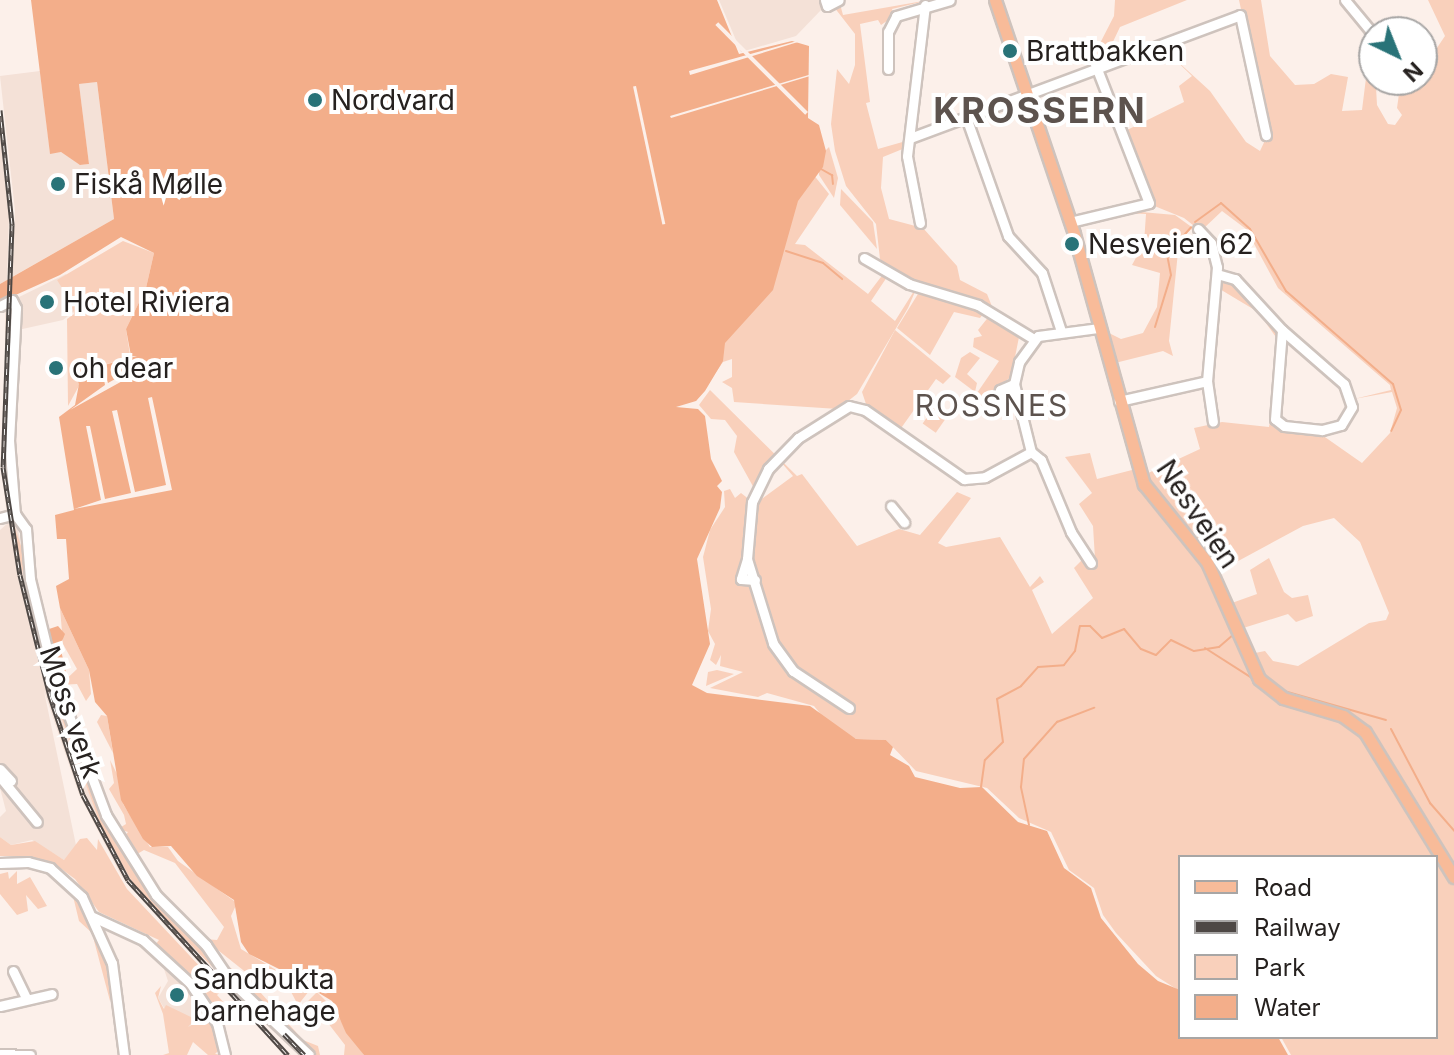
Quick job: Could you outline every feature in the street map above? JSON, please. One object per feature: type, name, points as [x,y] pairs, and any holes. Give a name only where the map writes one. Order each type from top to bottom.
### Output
[{"type":"main road","name":"Nesveien","points":[[995,0],[1070,222],[1144,484],[1207,562],[1259,679],[1283,698],[1343,716],[1365,732],[1454,877]]},
{"type":"street","points":[[825,0],[827,6],[839,0]]},
{"type":"street","points":[[888,69],[891,22],[900,11],[950,0]]},
{"type":"street","points":[[1345,0],[1358,16]]},
{"type":"street","points":[[920,223],[910,184],[910,138],[925,5]]},
{"type":"street","points":[[910,138],[1028,98],[1096,66],[1240,15],[1266,135]]},
{"type":"street","points":[[1070,222],[1148,206],[1096,66]]},
{"type":"street","points":[[967,120],[1010,241],[1042,273],[1061,331]]},
{"type":"street","points":[[1198,229],[1214,249],[1217,274],[1207,381],[1213,422]]},
{"type":"street","points":[[864,258],[909,284],[978,305],[1034,339]]},
{"type":"street","points":[[1217,274],[1235,279],[1282,330],[1349,390],[1352,407],[1341,425],[1322,430],[1284,426],[1275,419],[1282,330]]},
{"type":"street","name":"Moss verk","points":[[0,306],[13,301],[9,440],[15,514],[26,529],[30,579],[53,673],[118,840],[149,887],[206,945],[225,974],[309,1055]]},
{"type":"street","points":[[1091,563],[1058,502],[1041,460],[1031,452],[1014,384],[1019,362],[1034,339],[1099,325]]},
{"type":"street","points":[[1119,401],[1207,381]]},
{"type":"street","points":[[993,414],[1001,403],[999,392],[1014,384]]},
{"type":"street","points":[[1001,403],[1016,401]]},
{"type":"street","points":[[849,708],[784,661],[773,643],[755,580],[741,579],[747,559],[752,502],[768,469],[798,438],[846,407],[865,410],[964,479],[985,477],[1031,452]]},
{"type":"street","points":[[891,506],[904,522]]},
{"type":"street","points":[[0,518],[15,514]]},
{"type":"street","points":[[0,769],[34,818],[0,777]]},
{"type":"street","points":[[0,863],[28,862],[60,873],[93,917],[112,963],[124,1055]]},
{"type":"street","points":[[93,917],[143,940],[190,983],[217,1023],[222,1053]]},
{"type":"street","points":[[13,971],[26,998]]},
{"type":"street","points":[[0,1006],[52,994]]},
{"type":"street","points":[[0,1054],[30,1055]]},
{"type":"shaded area","points":[[719,0],[822,0],[822,9],[796,36],[741,52]]},
{"type":"shaded area","points":[[40,71],[50,153],[61,152],[81,165],[89,164],[79,84],[97,82],[114,219],[12,277],[15,211],[0,76]]},
{"type":"shaded area","points":[[0,133],[9,217],[7,280],[0,284]]},
{"type":"shaded area","name":"Hotel Riviera","points":[[66,274],[79,297],[73,312],[63,320],[18,330],[17,298]]},
{"type":"shaded area","points":[[5,306],[10,306],[10,459],[5,459]]},
{"type":"shaded area","points":[[6,467],[44,666],[102,829],[156,912],[210,968],[307,1055],[299,1055],[235,994],[291,1055],[284,1055],[122,877],[79,794],[44,691],[77,850],[64,860],[32,840],[11,845],[0,837],[0,817],[6,811],[0,788],[0,530],[8,523],[1,468]]},
{"type":"shaded area","name":"Sandbukta barnehage","points":[[161,960],[210,1014],[179,1032],[158,998],[168,981]]},
{"type":"green space","points":[[929,0],[892,9],[894,16],[881,25],[878,20],[860,24],[870,102],[866,103],[878,149],[906,141],[905,148],[883,157],[881,188],[889,219],[923,228],[957,266],[960,280],[987,294],[993,309],[1011,323],[979,303],[913,285],[888,269],[880,259],[876,224],[846,186],[835,151],[831,124],[837,69],[849,84],[855,65],[855,34],[834,7],[840,4],[843,15]]},
{"type":"green space","points":[[1115,0],[1187,0],[1120,27],[1110,48],[1114,59],[1097,66],[1095,53],[1114,16]]},
{"type":"green space","points":[[1239,0],[1261,0],[1270,56],[1295,85],[1314,84],[1331,74],[1348,77],[1342,111],[1362,110],[1364,96],[1376,96],[1377,105],[1388,124],[1395,125],[1402,115],[1397,108],[1399,96],[1438,96],[1438,46],[1445,36],[1428,0],[1454,0],[1454,1055],[1291,1055],[1282,1039],[1438,1039],[1438,855],[1178,855],[1178,990],[1156,976],[1116,933],[1103,915],[1094,888],[1069,870],[1051,832],[1019,818],[987,788],[916,771],[886,740],[856,739],[828,723],[814,706],[767,693],[758,697],[710,688],[743,672],[720,666],[721,655],[716,665],[710,660],[715,644],[708,631],[711,609],[703,557],[710,530],[725,507],[724,491],[730,489],[735,498],[741,493],[755,504],[793,476],[780,461],[755,490],[734,452],[737,436],[725,420],[711,419],[699,405],[710,390],[797,476],[802,474],[857,546],[899,529],[920,535],[957,492],[971,498],[938,543],[946,547],[1000,537],[1030,587],[1040,576],[1044,582],[1032,590],[1052,634],[1093,598],[1074,568],[1082,560],[1089,565],[1095,559],[1093,526],[1079,504],[1092,493],[1065,457],[1090,453],[1097,479],[1132,470],[1144,475],[1200,449],[1194,428],[1222,422],[1269,427],[1272,410],[1272,419],[1333,432],[1322,435],[1362,463],[1390,433],[1397,408],[1392,392],[1354,399],[1391,390],[1390,385],[1278,288],[1246,229],[1222,211],[1203,229],[1208,237],[1184,218],[1152,205],[1125,131],[1184,102],[1179,86],[1192,76],[1164,49],[1210,91],[1246,142],[1260,151],[1268,134]],"holes":[[[1334,518],[1360,542],[1389,613],[1386,620],[1369,623],[1298,666],[1273,661],[1265,651],[1250,654],[1240,629],[1288,614],[1296,622],[1313,616],[1308,595],[1292,598],[1284,592],[1269,558],[1250,570],[1257,594],[1229,604],[1216,573],[1303,526]]]},
{"type":"green space","points":[[829,147],[838,178],[834,198],[819,175],[819,157]]},
{"type":"green space","points":[[813,174],[829,194],[795,244],[805,245],[868,294],[884,273],[899,282],[887,277],[871,301],[895,321],[914,291],[904,287],[913,289],[915,292],[908,308],[857,394],[838,409],[734,402],[732,388],[722,382],[732,377],[732,359],[723,362],[696,401],[691,367]]},
{"type":"green space","points":[[841,189],[873,222],[877,249],[840,205]]},
{"type":"green space","points":[[1123,213],[1175,215],[1204,236],[1210,248],[1191,229],[1179,242],[1169,341],[1173,356],[1163,351],[1115,363],[1107,332],[1121,339],[1143,333],[1157,307],[1160,273],[1132,265],[1144,243],[1146,214]]},
{"type":"green space","points":[[123,241],[154,253],[146,288],[126,329],[130,355],[138,355],[76,373],[80,384],[68,406],[67,319],[74,314],[67,289],[73,286],[62,288],[57,280]]},
{"type":"green space","points":[[1222,280],[1232,281],[1277,331],[1278,340],[1258,312],[1218,288]]},
{"type":"green space","points":[[921,289],[945,294],[984,313],[980,318],[954,312],[930,355],[897,328]]},
{"type":"green space","points":[[990,315],[1019,337],[1011,377],[993,390],[993,407],[977,393],[999,361],[973,347],[974,338],[982,336],[978,330]]},
{"type":"green space","points":[[895,330],[951,376],[943,384],[936,379],[899,431],[867,407],[862,392]]},
{"type":"green space","points":[[970,352],[980,358],[967,374],[977,383],[975,392],[955,377],[961,358]]},
{"type":"green space","points":[[937,403],[950,412],[936,433],[923,423]]},
{"type":"green space","points":[[13,522],[22,549],[32,612],[17,547]]},
{"type":"green space","points":[[60,608],[89,670],[91,694],[86,701],[77,684],[60,685],[77,669],[63,644]]},
{"type":"green space","points":[[37,622],[117,841],[145,887],[207,947],[229,984],[137,890],[102,829],[54,697]]},
{"type":"green space","points":[[717,670],[734,674],[706,686],[708,672]]},
{"type":"green space","points":[[101,715],[107,716],[113,753],[97,722]]},
{"type":"green space","points":[[110,760],[120,780],[123,804],[150,847],[168,847],[178,861],[237,903],[231,916],[241,949],[286,976],[311,980],[313,986],[298,1005],[290,990],[264,977],[253,978],[204,939],[217,940],[224,927],[175,863],[144,850],[132,857],[124,837],[128,832],[118,829],[126,824],[109,789],[114,783]]},
{"type":"green space","points":[[0,837],[11,845],[35,841],[64,860],[80,839],[87,838],[97,850],[98,839],[127,889],[222,990],[217,995],[234,1014],[222,1029],[155,945],[159,940],[99,912],[75,879],[56,865],[25,856],[0,856]]},
{"type":"green space","points":[[17,871],[17,884],[30,877],[47,906],[38,909],[26,895],[28,911],[17,915],[0,894],[0,874],[8,872],[9,879]]},
{"type":"green space","points":[[72,892],[100,943],[107,964],[110,1001],[92,933],[79,921]]},
{"type":"green space","points":[[222,962],[251,982],[303,1040],[318,1046],[320,1055],[311,1055],[234,980]]},
{"type":"green space","points":[[161,986],[158,998],[164,1009],[166,1005],[195,1019],[188,1027],[210,1014],[221,1048],[215,1054],[223,1055],[208,1055],[193,1042],[187,1055],[163,1055],[169,1053],[163,1014],[155,993]]},
{"type":"green space","points":[[317,992],[331,1006],[364,1055],[344,1055],[345,1045],[321,1014],[305,1004]]},
{"type":"water","points":[[31,0],[717,0],[739,54],[792,41],[809,46],[808,118],[819,125],[826,151],[823,167],[798,201],[773,290],[725,343],[723,361],[705,391],[696,401],[676,407],[698,409],[705,416],[711,459],[722,481],[717,486],[722,492],[720,508],[697,559],[710,644],[692,685],[707,693],[810,706],[856,739],[886,740],[893,747],[890,755],[909,766],[915,777],[960,788],[982,787],[1018,822],[1047,831],[1064,868],[1091,888],[1101,918],[1138,964],[1158,981],[1178,989],[1178,1039],[1279,1039],[1288,1055],[364,1055],[346,1033],[332,1001],[314,990],[314,977],[297,978],[249,954],[241,942],[234,900],[197,876],[171,846],[152,847],[143,839],[121,800],[107,716],[95,702],[89,670],[60,608],[56,586],[69,579],[66,539],[57,539],[55,515],[74,510],[59,417],[75,405],[79,384],[75,373],[137,356],[131,356],[126,329],[146,288],[154,253],[121,237],[60,275],[0,302],[0,284],[114,219],[97,82],[79,84],[89,164],[80,165],[61,152],[50,154]]},
{"type":"water","points":[[58,626],[65,634],[60,646],[66,672],[57,675],[46,630]]},
{"type":"pier","points":[[718,22],[808,112],[805,115],[715,25]]},
{"type":"pier","points":[[798,42],[690,75],[689,71]]},
{"type":"pier","points":[[812,74],[671,118],[670,116]]},
{"type":"pier","points":[[636,86],[665,224],[662,225],[633,87]]},
{"type":"pier","points":[[101,364],[108,383],[124,374],[126,379],[70,410],[105,385]]},
{"type":"pier","points":[[152,397],[172,490],[74,509],[101,500],[86,426],[90,426],[105,499],[131,493],[112,411],[117,410],[135,492],[166,485],[148,398]]},
{"type":"waterway","points":[[821,169],[832,175],[833,184]]},
{"type":"waterway","points":[[1195,222],[1221,203],[1250,229],[1286,291],[1393,384],[1401,410],[1391,431]]},
{"type":"waterway","points":[[1155,327],[1171,275],[1167,254],[1191,227]]},
{"type":"waterway","points":[[786,251],[823,263],[842,279]]},
{"type":"waterway","points":[[981,787],[985,760],[1003,742],[997,699],[1021,686],[1038,667],[1064,665],[1075,651],[1080,626],[1090,626],[1102,638],[1124,629],[1141,649],[1156,655],[1171,640],[1194,651],[1219,647],[1233,635]]},
{"type":"waterway","points":[[1205,648],[1252,678]]},
{"type":"waterway","points":[[1284,691],[1386,720]]},
{"type":"waterway","points":[[1029,825],[1021,787],[1024,759],[1057,722],[1094,708]]},
{"type":"waterway","points":[[1391,729],[1430,803],[1454,831]]},
{"type":"railway","points":[[0,110],[12,225],[3,467],[20,575],[50,696],[83,795],[128,880],[288,1055]]},
{"type":"railway","points":[[284,1034],[304,1055]]},
{"type":"place","name":"Brattbakken","points":[[1010,51]]},
{"type":"place","name":"Nordvard","points":[[315,100]]},
{"type":"place","name":"Fiskå Mølle","points":[[58,184]]},
{"type":"place","name":"Nesveien 62","points":[[1072,244]]},
{"type":"place","name":"Hotel Riviera","points":[[47,302]]},
{"type":"place","name":"oh dear","points":[[56,368]]},
{"type":"place","name":"Sandbukta barnehage","points":[[177,995]]},
{"type":"district","name":"KROSSERN","points":[[1040,111]]},
{"type":"district","name":"ROSSNES","points":[[992,405]]}]
